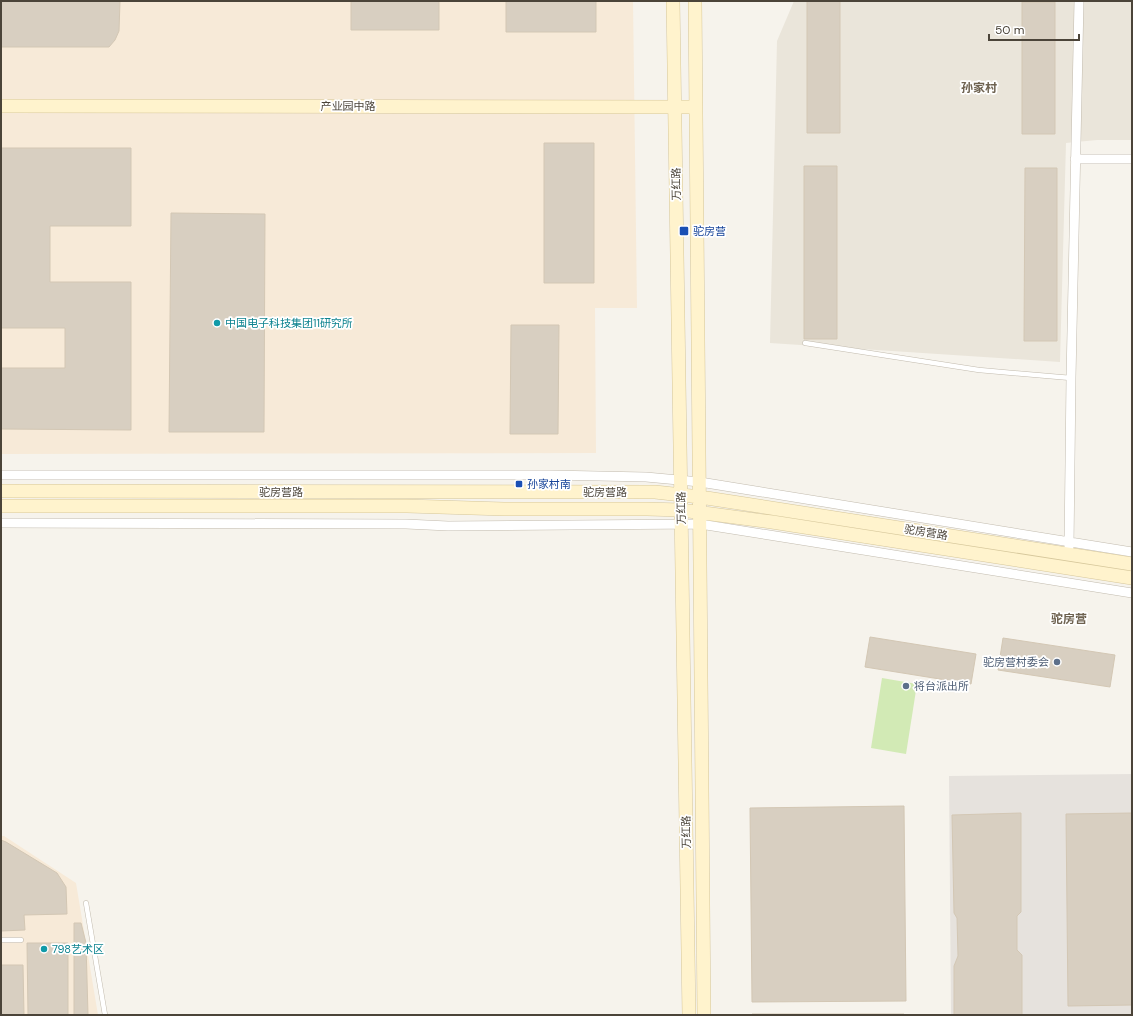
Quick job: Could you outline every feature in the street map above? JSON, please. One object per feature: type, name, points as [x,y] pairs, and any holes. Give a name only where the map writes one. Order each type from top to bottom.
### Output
[{"type":"street","name":"万红路","points":[[673,1],[689,1015]]},
{"type":"street","name":"万红路","points":[[695,1],[704,1015]]},
{"type":"street","points":[[1069,548],[1079,1]]},
{"type":"street","name":"产业园中路","points":[[1,106],[696,107]]},
{"type":"street","points":[[1075,159],[1132,159]]},
{"type":"street","points":[[1,475],[551,475],[646,477],[700,482],[1069,548],[1132,552]]},
{"type":"street","name":"驼房营路","points":[[1,491],[639,492],[700,497],[1069,548],[1132,564]]},
{"type":"street","name":"驼房营路","points":[[1,506],[407,506],[504,509],[681,510],[700,518],[772,522],[1132,578]]},
{"type":"street","points":[[1,523],[398,524],[448,526],[682,524],[700,518],[1132,593]]},
{"type":"lane","points":[[805,342],[979,370],[1071,378]]},
{"type":"lane","points":[[86,903],[105,1015]]},
{"type":"lane","points":[[1,940],[21,940]]},
{"type":"shaded area","points":[[1,1],[633,1],[637,308],[595,308],[596,453],[1,454]]},
{"type":"shaded area","points":[[794,1],[1132,1],[1132,140],[1097,140],[1066,143],[1060,362],[770,343],[777,41]]},
{"type":"shaded area","points":[[1132,774],[1132,1015],[951,1015],[949,776]]},
{"type":"shaded area","name":"798艺术区","points":[[1,836],[4,836],[76,883],[98,1015],[1,1015]]},
{"type":"green space","points":[[882,678],[917,684],[906,754],[871,748]]},
{"type":"building","points":[[1,1],[120,1],[119,31],[115,40],[109,47],[1,47]]},
{"type":"building","points":[[351,1],[439,1],[439,30],[351,30]]},
{"type":"building","points":[[506,1],[596,1],[596,32],[506,32]]},
{"type":"building","points":[[807,1],[840,1],[840,133],[807,133]]},
{"type":"building","points":[[1022,2],[1055,2],[1055,134],[1022,134]]},
{"type":"building","points":[[544,143],[594,143],[594,283],[544,283]]},
{"type":"building","points":[[1,148],[131,148],[131,226],[50,226],[50,282],[131,282],[131,430],[1,429],[1,368],[65,368],[65,328],[1,328]]},
{"type":"building","points":[[804,166],[837,166],[837,339],[804,339]]},
{"type":"building","points":[[1025,168],[1057,168],[1057,341],[1024,341]]},
{"type":"building","name":"中国电子科技集团11研究所","points":[[171,213],[265,214],[264,432],[169,432]]},
{"type":"building","points":[[511,325],[559,325],[558,434],[510,434]]},
{"type":"building","points":[[870,637],[976,654],[971,684],[865,667]]},
{"type":"building","name":"驼房营村委会","points":[[1003,638],[1115,655],[1110,687],[998,670]]},
{"type":"building","points":[[904,806],[906,1001],[752,1002],[750,808]]},
{"type":"building","points":[[1021,813],[1021,912],[1017,916],[1017,950],[1022,955],[1022,1015],[954,1015],[954,966],[958,956],[957,918],[954,913],[952,815]]},
{"type":"building","points":[[1132,813],[1132,1005],[1068,1006],[1066,814]]},
{"type":"building","points":[[1,840],[57,873],[66,887],[67,914],[24,915],[25,930],[1,931]]},
{"type":"building","points":[[74,923],[81,923],[86,943],[88,1015],[74,1015]]},
{"type":"building","points":[[27,943],[68,943],[68,1015],[28,1015]]},
{"type":"building","points":[[1,965],[23,965],[24,1015],[1,1015]]},
{"type":"building","points":[[904,1014],[904,1015],[752,1015]]},
{"type":"place","name":"驼房营","points":[[684,231]]},
{"type":"place","name":"中国电子科技集团11研究所","points":[[217,323]]},
{"type":"place","name":"孙家村南","points":[[519,484]]},
{"type":"place","name":"驼房营村委会","points":[[1057,662]]},
{"type":"place","name":"将台派出所","points":[[906,686]]},
{"type":"place","name":"798艺术区","points":[[44,949]]},
{"type":"district","name":"孙家村","points":[[979,88]]},
{"type":"district","name":"驼房营","points":[[1069,619]]}]
